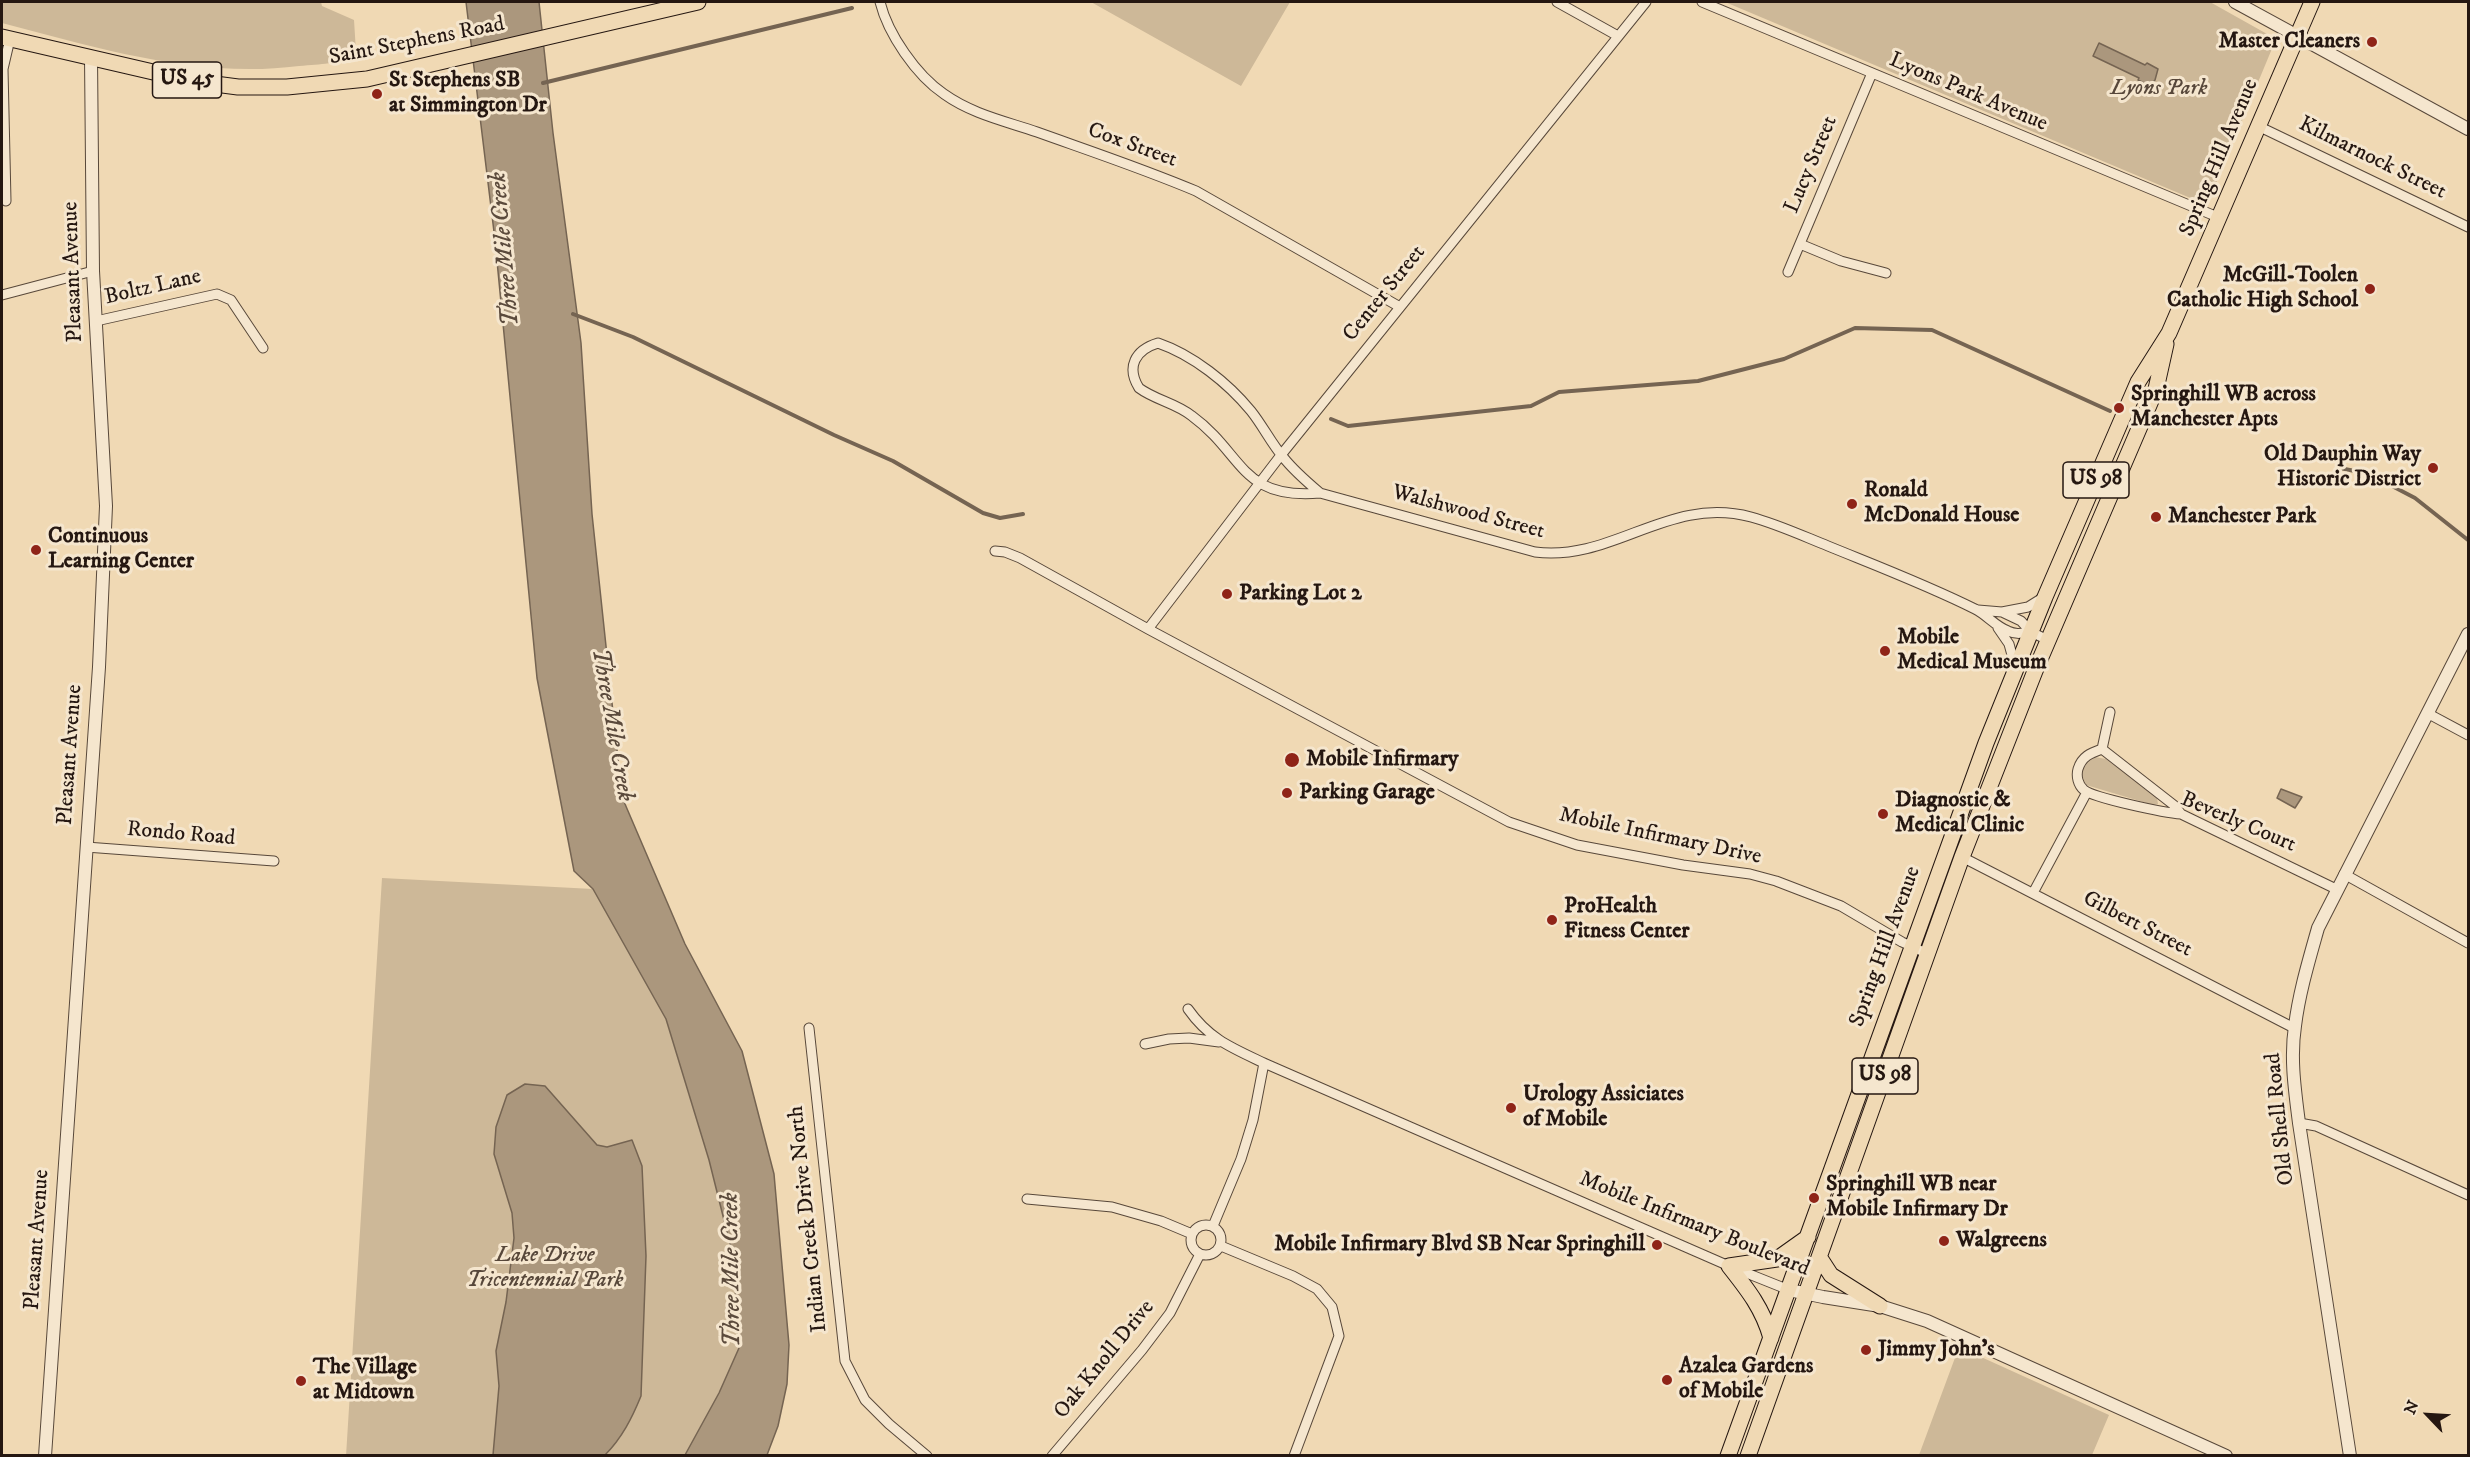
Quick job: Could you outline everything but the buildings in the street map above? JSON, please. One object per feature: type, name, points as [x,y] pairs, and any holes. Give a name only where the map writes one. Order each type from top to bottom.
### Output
[{"type":"main road","name":"Saint Stephens Road","points":[[6,38],[192,81],[238,87],[287,87],[367,79],[698,2]]},
{"type":"main road","name":"Spring Hill Avenue","points":[[1728,1455],[1947,845],[2015,669],[2138,382],[2169,333],[2312,2]]},
{"type":"main road","name":"Spring Hill Avenue","points":[[1748,1455],[1962,857],[2049,640],[2156,389],[2169,333]]},
{"type":"main road","points":[[1729,1266],[1777,1259],[1808,1237]]},
{"type":"main road","points":[[1820,1258],[1831,1275],[1880,1306]]},
{"type":"main road","points":[[1729,1266],[1754,1297],[1766,1318],[1771,1338]]},
{"type":"street","name":"Cox Street","points":[[880,2],[882,12],[911,63],[943,93],[975,112],[1114,159],[1196,191],[1400,307]]},
{"type":"street","points":[[1557,2],[1618,36]]},
{"type":"street","name":"Center Street","points":[[1148,629],[1281,455],[1646,2]]},
{"type":"street","name":"Lyons Park Avenue","points":[[1702,2],[2220,218]]},
{"type":"street","points":[[2235,2],[2469,129]]},
{"type":"street","points":[[6,38],[3,69],[6,201]]},
{"type":"street","name":"Pleasant Avenue","points":[[45,1455],[99,667],[106,507],[93,271],[91,57]]},
{"type":"street","name":"Lucy Street","points":[[1788,272],[1872,73]]},
{"type":"street","name":"Kilmarnock Street","points":[[2258,126],[2469,227]]},
{"type":"street","points":[[1800,244],[1841,261],[1886,273]]},
{"type":"street","points":[[2,295],[93,271]]},
{"type":"street","name":"Boltz Lane","points":[[96,321],[217,294],[231,300],[263,348]]},
{"type":"street","name":"Walshwood Street","points":[[1320,493],[1281,455],[1269,434],[1233,391],[1192,360],[1158,343],[1148,346],[1135,357],[1131,368],[1139,388],[1192,415],[1224,445],[1244,471],[1259,483],[1291,493],[1320,493],[1535,552],[1557,555],[1584,551],[1676,517],[1716,511],[1734,513],[1752,517],[1811,539],[1978,610],[2002,612],[2028,607],[2045,597]]},
{"type":"street","name":"Mobile Infirmary Drive","points":[[995,551],[1020,558],[1509,822],[1577,844],[1683,865],[1750,874],[1776,881],[1841,906],[1928,954]]},
{"type":"street","name":"Walshwood Street","points":[[1978,610],[1996,626],[2009,644],[2015,669]]},
{"type":"street","name":"Walshwood Street","points":[[2002,612],[2021,621],[2031,632],[2049,640]]},
{"type":"street","name":"Walshwood Street","points":[[1996,626],[2017,634],[2031,632]]},
{"type":"street","name":"Old Shell Road","points":[[2350,1455],[2299,1123],[2293,1068],[2294,1028],[2304,977],[2318,928],[2336,889],[2469,634]]},
{"type":"street","points":[[2103,750],[2110,712]]},
{"type":"street","points":[[2427,713],[2469,735]]},
{"type":"street","points":[[2033,893],[2087,792],[2078,781],[2077,773],[2080,763],[2090,754],[2103,750]]},
{"type":"street","points":[[2103,750],[2175,806],[2181,814]]},
{"type":"street","name":"Beverly Court","points":[[2087,792],[2166,813],[2181,814],[2336,889]]},
{"type":"street","name":"Rondo Road","points":[[86,847],[274,861]]},
{"type":"street","name":"Gilbert Street","points":[[1962,857],[2294,1028]]},
{"type":"street","points":[[2344,874],[2469,943]]},
{"type":"street","name":"Mobile Infirmary Boulevard","points":[[1188,1009],[1198,1024],[1219,1042],[1264,1064],[1729,1266],[1789,1290],[1880,1306],[1928,1321],[2226,1455]]},
{"type":"street","name":"Indian Creek Drive North","points":[[809,1028],[840,1334],[845,1361],[866,1400],[889,1424],[927,1455]]},
{"type":"street","name":"Mobile Infirmary Boulevard","points":[[1145,1044],[1179,1038],[1219,1042]]},
{"type":"street","points":[[1213,1226],[1241,1159],[1253,1120],[1264,1064]]},
{"type":"street","points":[[2299,1123],[2316,1126],[2469,1195]]},
{"type":"street","points":[[1027,1199],[1112,1207],[1161,1221],[1192,1234]]},
{"type":"street","points":[[1192,1234],[1203,1225],[1213,1226],[1221,1236],[1221,1246]]},
{"type":"street","points":[[1192,1234],[1192,1244],[1200,1254],[1210,1255],[1221,1246]]},
{"type":"street","points":[[1221,1246],[1293,1276],[1317,1289],[1332,1307],[1339,1336],[1294,1455]]},
{"type":"street","name":"Oak Knoll Drive","points":[[1052,1455],[1142,1350],[1170,1313],[1200,1254]]},
{"type":"green space","points":[[2,2],[321,2],[322,6],[354,20],[356,52],[342,59],[315,65],[261,69],[186,65],[112,51],[2,23]]},
{"type":"green space","points":[[1091,2],[1290,2],[1241,86]]},
{"type":"green space","name":"Lyons Park","points":[[1725,2],[2210,2],[2276,39],[2207,205]]},
{"type":"green space","points":[[2095,757],[2106,759],[2157,798],[2158,804],[2153,805],[2086,785],[2081,773],[2084,763]]},
{"type":"green space","name":"Lake Drive Tricentennial Park","points":[[382,878],[593,889],[666,1019],[709,1160],[733,1256],[739,1348],[719,1393],[685,1455],[346,1456]]},
{"type":"green space","points":[[1959,1347],[2109,1415],[2092,1455],[1919,1455]]},
{"type":"water","name":"Three Mile Creek","points":[[466,2],[539,2],[553,133],[581,343],[592,514],[622,797],[685,944],[742,1051],[774,1174],[789,1345],[787,1384],[778,1426],[767,1455],[685,1455],[719,1393],[739,1348],[733,1256],[709,1160],[666,1019],[593,889],[574,871],[537,678],[495,240]]},
{"type":"water","points":[[2099,43],[2158,69],[2155,80],[2150,86],[2138,80],[2139,78],[2093,56]]},
{"type":"water","points":[[2281,789],[2302,797],[2295,808],[2277,798]]},
{"type":"water","points":[[525,1084],[545,1086],[597,1145],[607,1147],[632,1140],[642,1166],[646,1256],[641,1396],[617,1442],[605,1455],[493,1455],[499,1386],[496,1351],[506,1302],[514,1238],[512,1213],[494,1154],[496,1127],[507,1095]]},
{"type":"waterway","points":[[543,83],[852,8]]},
{"type":"waterway","points":[[573,314],[633,337],[834,435],[893,461],[983,513],[1000,518],[1023,514]]},
{"type":"waterway","points":[[1331,419],[1348,426],[1531,406],[1559,392],[1698,381],[1784,359],[1855,328],[1932,330],[2110,411]]},
{"type":"waterway","points":[[2340,468],[2369,474],[2415,498],[2468,540]]},
{"type":"place","name":"Master Cleaners","points":[[2372,42]]},
{"type":"place","name":"St Stephens SB at Simmington Dr","points":[[377,94]]},
{"type":"place","name":"McGill-Toolen Catholic High School","points":[[2370,289]]},
{"type":"place","name":"Springhill WB across Manchester Apts","points":[[2119,408]]},
{"type":"place","name":"Old Dauphin Way Historic District","points":[[2433,468]]},
{"type":"place","name":"Ronald McDonald House","points":[[1852,504]]},
{"type":"place","name":"Manchester Park","points":[[2156,517]]},
{"type":"place","name":"Continuous Learning Center","points":[[36,550]]},
{"type":"place","name":"Parking Lot 2","points":[[1227,594]]},
{"type":"place","name":"Mobile Medical Museum","points":[[1885,651]]},
{"type":"place","name":"Mobile Infirmary","points":[[1292,760]]},
{"type":"place","name":"Parking Garage","points":[[1287,793]]},
{"type":"place","name":"Diagnostic & Medical Clinic","points":[[1883,814]]},
{"type":"place","name":"ProHealth Fitness Center","points":[[1552,920]]},
{"type":"place","name":"Urology Assiciates of Mobile","points":[[1511,1108]]},
{"type":"place","name":"Springhill WB near Mobile Infirmary Dr","points":[[1814,1198]]},
{"type":"place","name":"Walgreens","points":[[1944,1241]]},
{"type":"place","name":"Mobile Infirmary Blvd SB Near Springhill","points":[[1657,1245]]},
{"type":"place","name":"Jimmy John's","points":[[1866,1350]]},
{"type":"place","name":"Azalea Gardens of Mobile","points":[[1667,1380]]},
{"type":"place","name":"The Village at Midtown","points":[[301,1381]]}]
